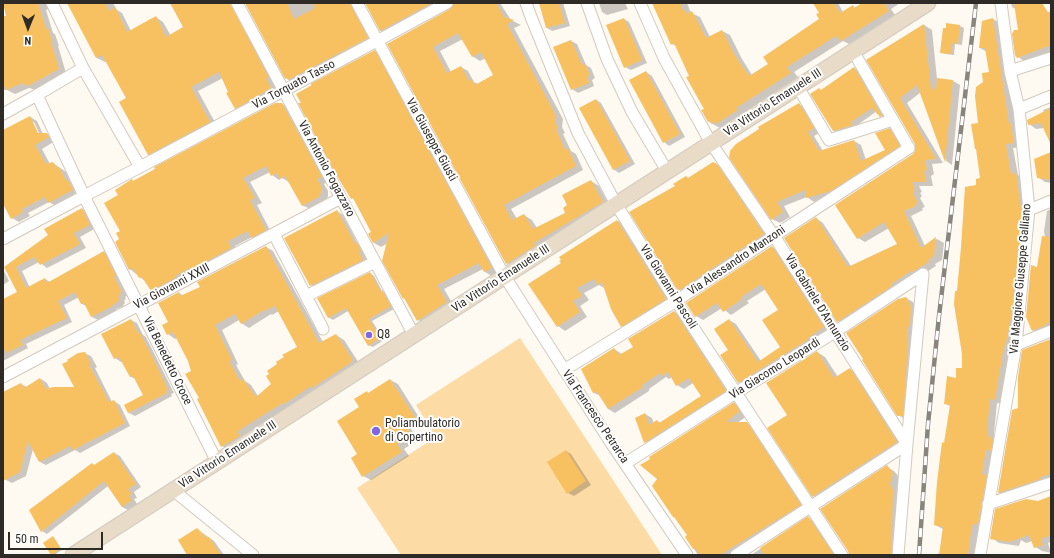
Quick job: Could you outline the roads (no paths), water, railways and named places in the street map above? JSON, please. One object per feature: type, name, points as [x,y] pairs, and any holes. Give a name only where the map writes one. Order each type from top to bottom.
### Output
[{"type":"street","points":[[52,3],[83,68],[140,167]]},
{"type":"street","name":"Via Antonio Fogazzaro","points":[[237,3],[414,335]]},
{"type":"street","name":"Via Giuseppe Giusti","points":[[357,3],[505,277]]},
{"type":"street","name":"Via Torquato Tasso","points":[[3,239],[284,91],[447,3]]},
{"type":"street","name":"Via Giovanni Pascoli","points":[[526,3],[578,133],[616,204],[676,301],[809,507],[842,555]]},
{"type":"street","points":[[587,3],[607,59],[628,105],[667,171]]},
{"type":"street","name":"Via Gabriele D'Annunzio","points":[[640,3],[664,58],[711,143],[774,236],[907,444]]},
{"type":"street","name":"Via Vittorio Emanuele III","points":[[73,555],[928,3]]},
{"type":"street","name":"Via Maggiore Giuseppe Galliano","points":[[980,555],[1016,345],[1029,210],[1019,109],[1010,71],[1001,3]]},
{"type":"street","points":[[798,87],[829,140],[893,120],[853,51]]},
{"type":"street","points":[[1010,71],[1051,58]]},
{"type":"street","points":[[3,114],[83,68]]},
{"type":"street","name":"Via Benedetto Croce","points":[[37,95],[84,196],[217,462]]},
{"type":"street","points":[[1019,109],[1051,96]]},
{"type":"street","name":"Via Alessandro Manzoni","points":[[564,370],[676,301],[909,148],[893,120]]},
{"type":"street","name":"Via Giovanni XXIII","points":[[3,376],[341,198]]},
{"type":"street","points":[[1029,210],[1051,201]]},
{"type":"street","points":[[274,234],[323,329]]},
{"type":"street","points":[[306,296],[375,262]]},
{"type":"street","name":"Via Giacomo Leopardi","points":[[626,463],[736,392],[835,332],[923,274],[907,444]]},
{"type":"street","name":"Via Francesco Petrarca","points":[[505,277],[564,370],[687,555]]},
{"type":"street","points":[[1016,345],[1051,330]]},
{"type":"street","points":[[736,555],[907,444]]},
{"type":"street","points":[[898,555],[907,444]]},
{"type":"street","points":[[988,504],[1051,483]]},
{"type":"street","points":[[173,490],[253,555]]},
{"type":"railway","points":[[919,555],[928,424],[939,316],[976,3]]},
{"type":"place","name":"Q8","points":[[369,335]]},
{"type":"place","name":"Poliambulatorio di Copertino","points":[[376,431]]}]
